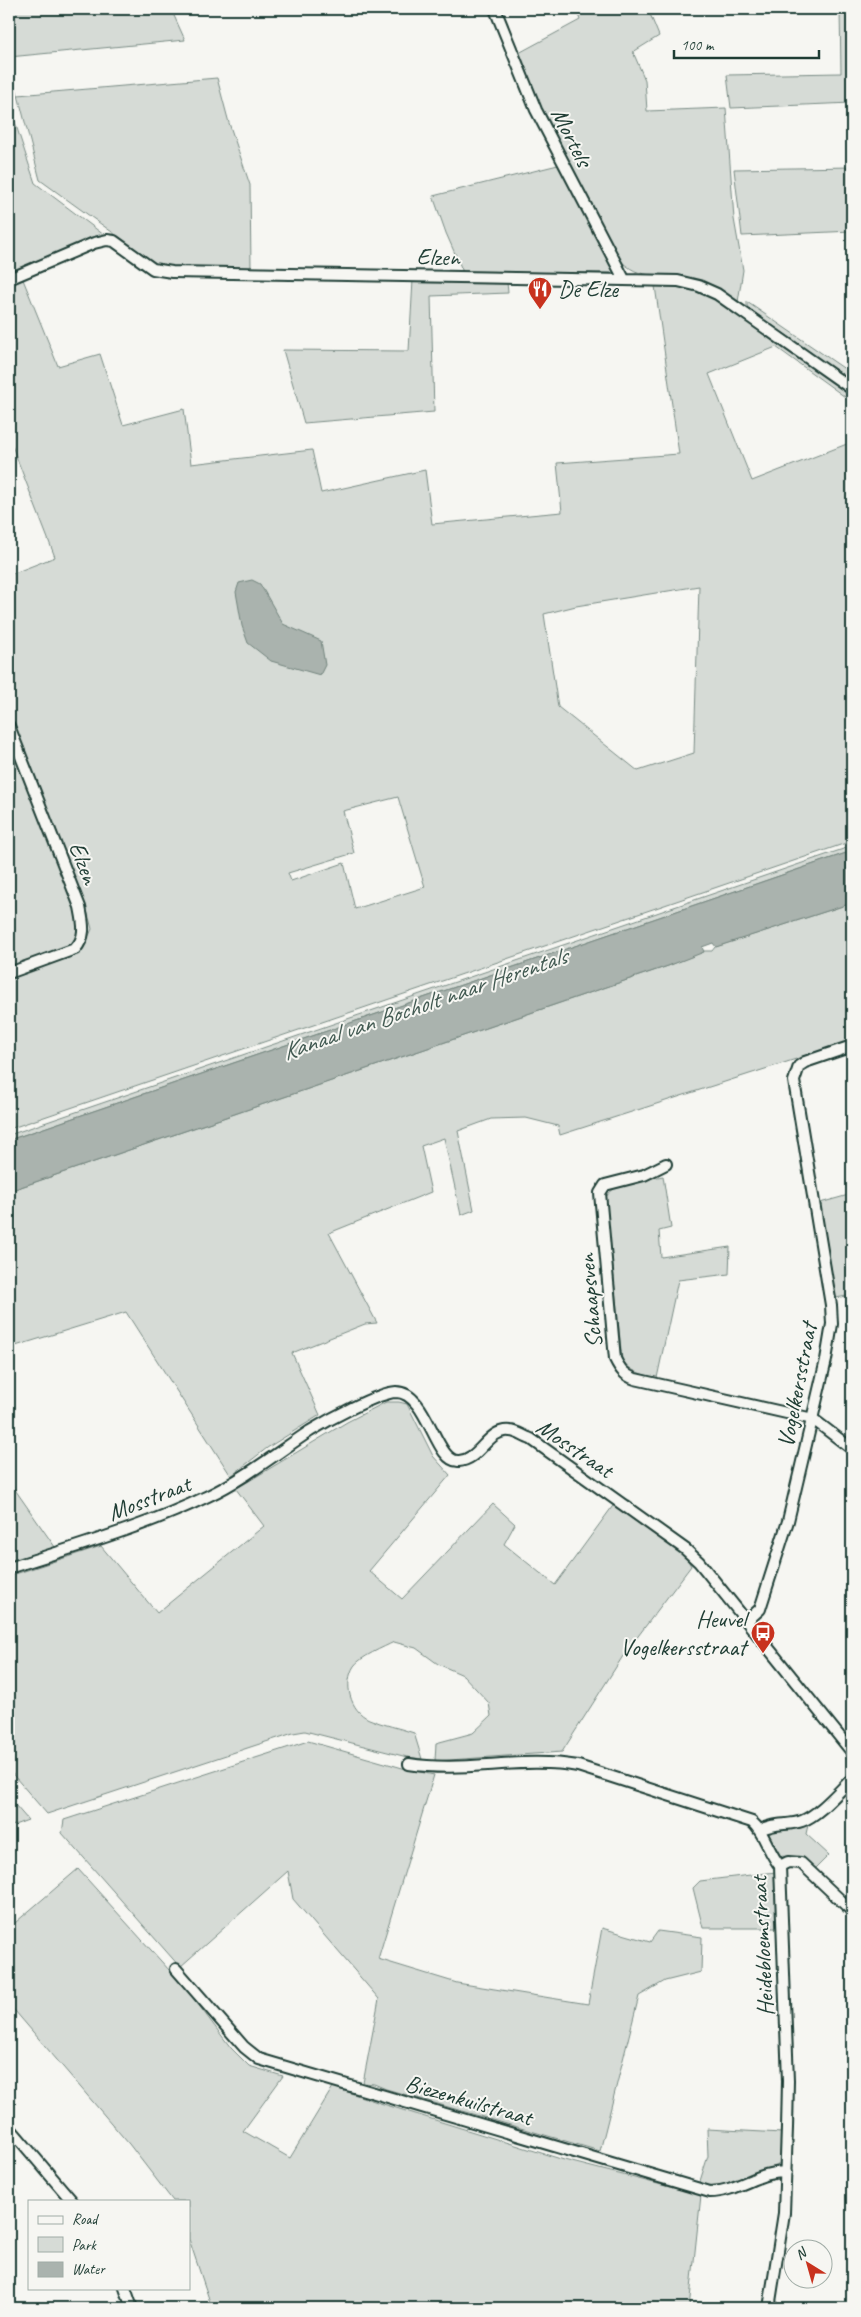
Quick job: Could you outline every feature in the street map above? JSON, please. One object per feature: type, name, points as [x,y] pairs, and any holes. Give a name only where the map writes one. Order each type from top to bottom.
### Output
[{"type":"street","name":"Mortels","points":[[496,9],[536,110],[624,279]]},
{"type":"street","name":"Elzen","points":[[9,279],[94,242],[107,240],[114,241],[153,269],[172,272],[678,281],[710,290],[741,309],[852,389]]},
{"type":"street","name":"Elzen","points":[[9,726],[80,907],[84,932],[82,942],[75,949],[9,973]]},
{"type":"street","name":"Vogelkersstraat","points":[[747,1621],[760,1609],[788,1521],[829,1341],[832,1306],[794,1081],[799,1066],[805,1062],[852,1046]]},
{"type":"street","name":"Schaapsven","points":[[666,1164],[644,1175],[605,1184],[600,1194],[615,1359],[625,1374],[635,1379],[812,1419]]},
{"type":"street","name":"Mosstraat","points":[[9,1568],[117,1532],[210,1496],[340,1414],[395,1392],[404,1393],[415,1401],[441,1446],[453,1460],[460,1461],[468,1458],[492,1436],[511,1430],[531,1439],[685,1549],[699,1562],[851,1747]]},
{"type":"street","points":[[812,1419],[852,1449]]},
{"type":"street","points":[[409,1764],[441,1768],[523,1763],[578,1766],[752,1822],[761,1830],[772,1825],[800,1822],[810,1818],[852,1779]]},
{"type":"street","name":"Heidebloemstraat","points":[[761,1830],[770,1852],[780,1866],[788,2081],[786,2172],[781,2236],[769,2308]]},
{"type":"street","points":[[780,1866],[797,1861],[852,1911]]},
{"type":"street","name":"Biezenkuilstraat","points":[[176,1969],[244,2047],[258,2059],[710,2192],[722,2191],[767,2173],[786,2172]]},
{"type":"street","points":[[9,2127],[71,2200]]},
{"type":"street","points":[[126,2290],[132,2308]]},
{"type":"green space","points":[[37,9],[171,9],[185,40],[9,57],[9,11]]},
{"type":"green space","points":[[576,9],[648,9],[659,36],[633,52],[645,80],[647,111],[726,108],[734,219],[743,270],[738,302],[712,286],[694,279],[682,276],[644,274],[635,271],[616,256],[530,91],[517,54],[580,20]]},
{"type":"green space","points":[[840,9],[852,9],[852,103],[731,108],[727,75],[841,73]]},
{"type":"green space","points":[[9,65],[18,95],[13,95],[9,82]]},
{"type":"green space","points":[[217,78],[229,123],[250,185],[251,268],[159,266],[40,180],[18,95]]},
{"type":"green space","points":[[10,107],[35,183],[104,235],[9,274]]},
{"type":"green space","points":[[558,165],[619,273],[463,272],[433,196]]},
{"type":"green space","points":[[852,167],[852,231],[742,236],[734,169]]},
{"type":"green space","points":[[22,277],[58,366],[100,354],[123,425],[184,409],[191,464],[312,450],[321,493],[425,470],[432,524],[562,512],[557,463],[679,454],[655,286],[683,287],[710,294],[852,394],[852,402],[776,347],[709,374],[752,481],[852,442],[852,841],[9,1129],[9,977],[81,953],[92,929],[88,914],[9,712],[9,575],[55,557],[9,438],[9,282]],"holes":[[[699,586],[694,753],[638,771],[558,707],[544,614],[576,606]],[[398,797],[425,887],[355,909],[344,863],[291,881],[288,873],[354,853],[343,811]]]},
{"type":"green space","points":[[413,280],[507,282],[508,293],[431,296],[434,412],[304,423],[283,350],[409,351]]},
{"type":"green space","points":[[747,302],[852,374],[852,382],[747,307]]},
{"type":"green space","points":[[12,749],[77,911],[81,930],[76,943],[9,968],[9,751]]},
{"type":"green space","points":[[852,846],[852,851],[9,1140],[9,1135]]},
{"type":"green space","points":[[852,903],[852,1041],[560,1135],[558,1126],[526,1118],[491,1119],[458,1131],[474,1210],[461,1215],[444,1138],[421,1146],[431,1192],[329,1233],[377,1323],[365,1324],[292,1353],[320,1415],[267,1448],[231,1476],[126,1312],[9,1348],[9,1191],[668,966],[703,951],[712,951],[715,947]]},
{"type":"green space","points":[[663,1176],[671,1228],[659,1231],[661,1257],[730,1247],[729,1274],[678,1280],[657,1378],[633,1370],[622,1360],[606,1197],[611,1191],[624,1184]]},
{"type":"green space","points":[[852,1194],[852,1295],[836,1298],[820,1203]]},
{"type":"green space","points":[[386,1402],[407,1404],[433,1456],[450,1475],[369,1571],[402,1599],[493,1504],[515,1524],[504,1544],[555,1585],[615,1503],[678,1549],[691,1566],[623,1656],[562,1752],[435,1761],[436,1743],[473,1733],[491,1716],[489,1703],[463,1675],[438,1664],[416,1648],[394,1642],[367,1656],[354,1666],[349,1680],[350,1696],[357,1710],[362,1715],[380,1723],[414,1733],[422,1759],[407,1757],[305,1731],[293,1733],[47,1814],[9,1770],[9,1576],[101,1546],[157,1613],[264,1526],[236,1489],[347,1422]]},
{"type":"green space","points":[[9,1481],[55,1547],[9,1562]]},
{"type":"green space","points":[[308,1741],[406,1769],[434,1775],[378,1959],[457,1983],[588,2004],[602,1928],[650,1942],[658,1931],[702,1937],[701,1972],[665,1981],[639,1996],[600,2151],[374,2084],[363,2083],[379,1999],[293,1899],[288,1871],[180,1967],[62,1833],[64,1820]]},
{"type":"green space","points":[[9,1798],[28,1820],[9,1827]]},
{"type":"green space","points":[[808,1825],[806,1834],[829,1855],[815,1869],[800,1857],[776,1856],[766,1836],[770,1830]]},
{"type":"green space","points":[[78,1869],[188,1991],[231,2048],[249,2066],[283,2076],[243,2131],[290,2158],[333,2087],[564,2160],[701,2195],[689,2308],[212,2308],[190,2242],[190,2200],[172,2200],[129,2144],[9,2004],[9,1928]]},
{"type":"green space","points":[[776,1872],[777,1928],[703,1928],[693,1888],[700,1881]]},
{"type":"green space","points":[[707,2129],[782,2133],[781,2161],[776,2167],[717,2187],[699,2184],[708,2156]]},
{"type":"water","points":[[252,580],[260,584],[283,624],[321,641],[325,665],[320,675],[271,661],[248,643],[242,626],[236,592],[239,583]]},
{"type":"water","name":"Kanaal van Bocholt naar Herentals","points":[[852,851],[852,903],[716,947],[713,943],[702,947],[704,952],[668,966],[9,1191],[9,1140]]},
{"type":"place","name":"De Elze","points":[[540,310]]},
{"type":"place","name":"Heuvel Vogelkersstraat","points":[[763,1654]]}]
